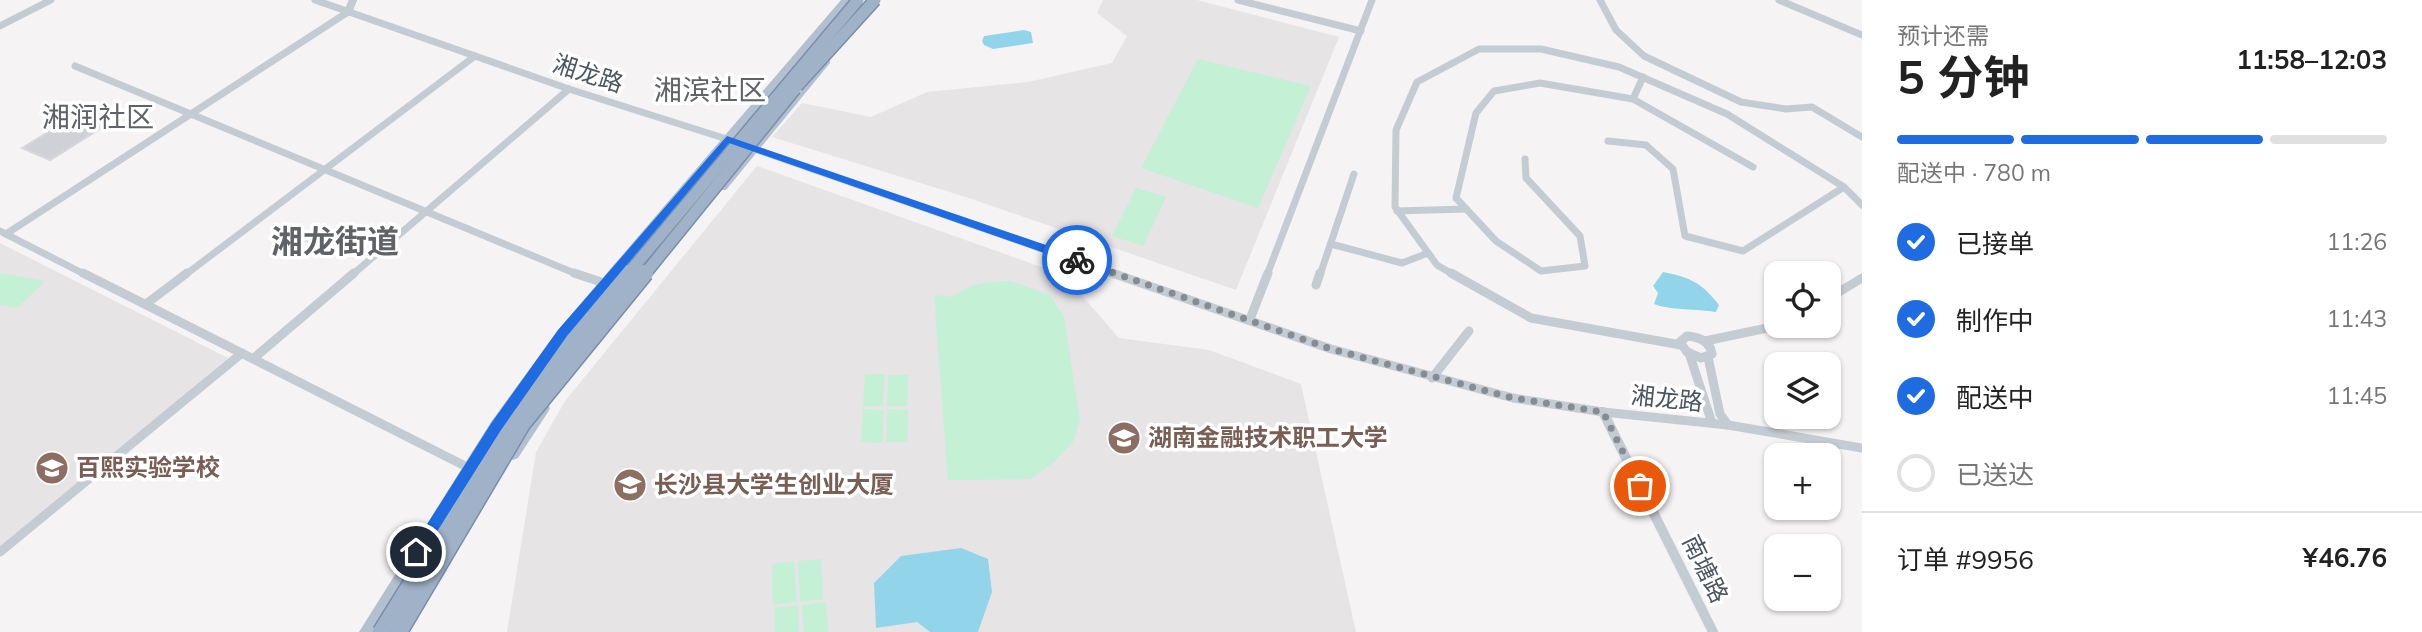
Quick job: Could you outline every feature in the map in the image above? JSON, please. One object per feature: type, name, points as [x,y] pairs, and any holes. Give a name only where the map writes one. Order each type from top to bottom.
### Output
[{"type":"highway","points":[[381,632],[512,421],[567,346],[858,0]]},
{"type":"highway","points":[[399,632],[522,424],[868,0]]},
{"type":"highway","points":[[797,86],[877,0]]},
{"type":"main road","points":[[367,632],[525,384],[604,283],[846,0]]},
{"type":"main road","points":[[408,632],[472,518],[550,398],[877,0]]},
{"type":"street","points":[[0,26],[51,0]]},
{"type":"street","name":"湘龙路","points":[[315,0],[569,89],[727,139],[1331,349],[1513,398],[1603,412],[1728,425],[1862,448]]},
{"type":"street","points":[[3,233],[348,12],[353,0]]},
{"type":"street","points":[[1238,0],[1361,31]]},
{"type":"street","points":[[1250,319],[1372,0]]},
{"type":"street","points":[[1600,0],[1616,30],[1644,56],[1741,102],[1786,108],[1812,107],[1862,137]]},
{"type":"street","points":[[1780,0],[1786,5],[1862,35]]},
{"type":"street","points":[[1712,423],[1689,353],[1681,345],[1531,318],[1437,265],[1395,207],[1395,130],[1417,82],[1479,50],[1541,50],[1619,67],[1727,114],[1844,187],[1862,205]]},
{"type":"street","points":[[146,304],[475,56]]},
{"type":"street","points":[[75,66],[556,267],[604,283]]},
{"type":"street","points":[[1633,99],[1643,77]]},
{"type":"street","points":[[1525,159],[1526,178],[1580,236],[1585,266],[1541,271],[1496,241],[1456,198],[1476,113],[1494,91],[1540,83],[1633,99],[1753,167]]},
{"type":"street","points":[[254,358],[569,89]]},
{"type":"street","points":[[1608,141],[1646,145],[1673,169],[1685,236],[1743,251],[1844,187]]},
{"type":"street","points":[[1316,285],[1354,174]]},
{"type":"street","points":[[1397,211],[1466,209]]},
{"type":"street","points":[[3,233],[469,468]]},
{"type":"street","points":[[1331,244],[1402,263],[1428,253]]},
{"type":"street","points":[[1841,291],[1862,278]]},
{"type":"street","points":[[1681,345],[1681,339],[1687,335],[1705,341],[1764,329]]},
{"type":"street","points":[[1432,378],[1469,331]]},
{"type":"street","points":[[1705,341],[1712,351],[1708,357],[1720,414],[1728,425]]},
{"type":"street","points":[[0,552],[242,353]]},
{"type":"street","points":[[1689,353],[1708,357]]},
{"type":"street","name":"南塘路","points":[[1603,412],[1713,632]]},
{"type":"shaded area","points":[[1103,0],[1197,0],[1339,37],[1236,290],[969,198],[772,137],[802,103],[871,117],[927,92],[1028,82],[1112,63],[1127,36],[1097,13]]},
{"type":"shaded area","points":[[757,166],[1064,275],[1119,338],[1209,350],[1301,384],[1356,632],[507,632],[536,452],[565,401]]},
{"type":"shaded area","name":"百熙实验学校","points":[[0,243],[228,358],[0,553]]},
{"type":"green space","points":[[1198,59],[1311,86],[1258,208],[1141,168]]},
{"type":"green space","points":[[1136,188],[1166,197],[1143,246],[1112,236]]},
{"type":"green space","points":[[0,273],[45,281],[17,308],[0,305]]},
{"type":"green space","points":[[1010,281],[1050,295],[1064,317],[1080,420],[1073,442],[1054,462],[1031,479],[948,480],[934,295],[953,297],[973,286]]},
{"type":"green space","points":[[865,374],[885,374],[883,406],[863,406]]},
{"type":"green space","points":[[888,375],[908,375],[907,406],[887,406]]},
{"type":"green space","points":[[863,409],[884,410],[882,443],[861,442]]},
{"type":"green space","points":[[888,409],[908,410],[907,442],[886,442]]},
{"type":"green space","points":[[821,559],[823,599],[800,602],[798,561]]},
{"type":"green space","points":[[794,561],[797,602],[773,605],[772,564]]},
{"type":"green space","points":[[826,602],[828,632],[804,632],[802,605]]},
{"type":"green space","points":[[798,605],[799,632],[775,632],[774,608]]},
{"type":"water","points":[[1024,30],[1031,32],[1033,43],[993,49],[982,41],[984,36]]},
{"type":"water","points":[[1663,272],[1681,276],[1701,286],[1719,305],[1716,312],[1654,304],[1658,293],[1653,286]]},
{"type":"water","points":[[961,548],[988,559],[992,592],[978,632],[930,632],[917,622],[876,628],[874,583],[901,556]]},
{"type":"building","points":[[94,104],[122,115],[50,160],[22,148]]},
{"type":"building","points":[[326,226],[337,233],[343,229],[351,233],[347,236],[362,242],[344,257],[306,241]]},
{"type":"way so far","points":[[1077,260],[1331,349],[1513,398],[1603,412],[1640,486]]},
{"type":"place","name":"湖南金融技术职工大学","points":[[1124,438]]},
{"type":"place","name":"百熙实验学校","points":[[52,468]]},
{"type":"place","name":"长沙县大学生创业大厦","points":[[630,485]]},
{"type":"district","name":"湘滨社区","points":[[710,90]]},
{"type":"district","name":"湘润社区","points":[[98,117]]},
{"type":"district","name":"湘龙街道","points":[[335,242]]},
{"type":"route","points":[[416,552],[496,426],[562,333],[727,139],[1077,260]]}]
